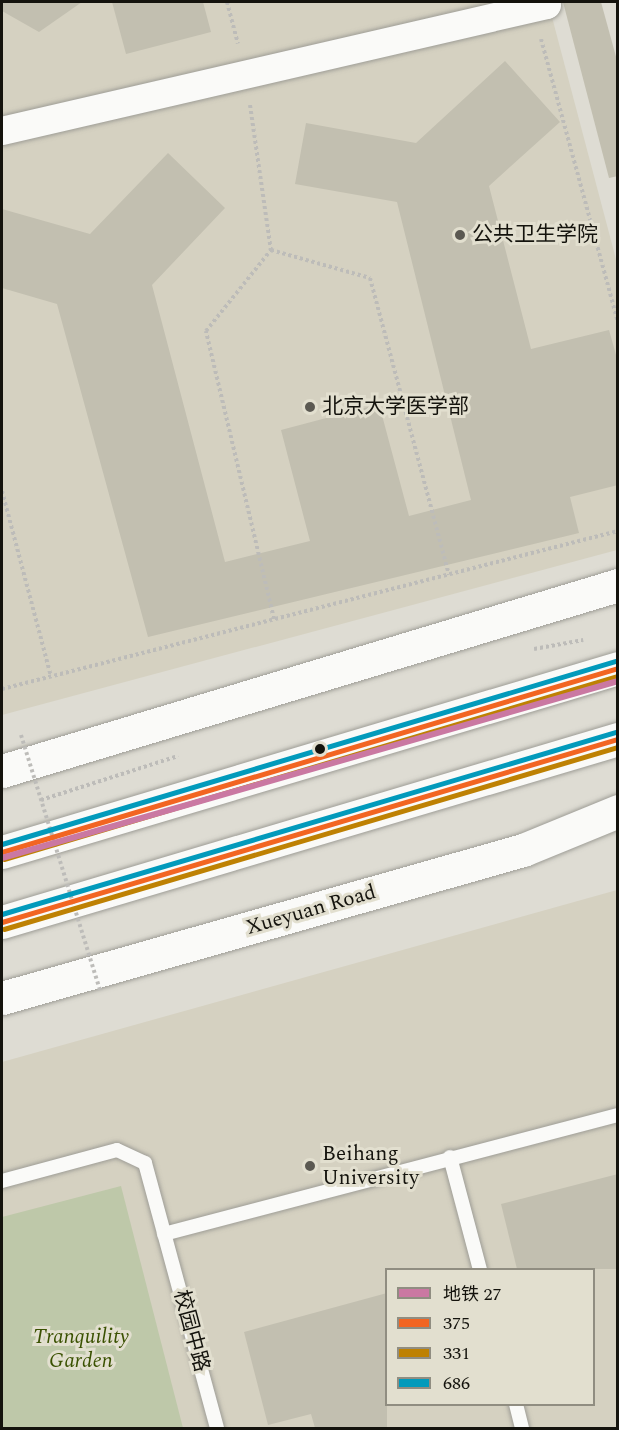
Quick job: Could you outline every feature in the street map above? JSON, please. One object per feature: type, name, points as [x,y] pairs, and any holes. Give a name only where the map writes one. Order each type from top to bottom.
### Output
[{"type":"main road","points":[[2,771],[618,585]]},
{"type":"main road","points":[[2,852],[618,668]]},
{"type":"main road","points":[[2,922],[618,739]]},
{"type":"main road","name":"Xueyuan Road","points":[[2,998],[523,850],[618,811]]},
{"type":"street","points":[[2,131],[246,76],[540,5]]},
{"type":"lane","points":[[164,1234],[450,1157],[618,1115]]},
{"type":"lane","name":"校园中路","points":[[2,1181],[117,1150],[146,1163],[217,1428]]},
{"type":"lane","points":[[450,1157],[480,1268]]},
{"type":"lane","points":[[516,1406],[522,1428]]},
{"type":"path","points":[[227,2],[246,76],[271,250],[206,331],[274,619]]},
{"type":"path","points":[[540,5],[618,322]]},
{"type":"path","points":[[271,250],[370,278],[448,575]]},
{"type":"path","points":[[2,491],[51,676]]},
{"type":"path","points":[[2,689],[618,531]]},
{"type":"path","points":[[21,735],[101,993]]},
{"type":"path","points":[[41,800],[157,765]]},
{"type":"shaded area","name":"北京大学医学部","points":[[2,2],[548,2],[617,263],[617,550],[2,715]]},
{"type":"shaded area","name":"Beihang University","points":[[617,890],[617,1428],[2,1428],[2,1062]]},
{"type":"green space","name":"Tranquility Garden","points":[[121,1186],[183,1428],[2,1428],[2,1217]]},
{"type":"building","points":[[2,2],[82,2],[39,32],[2,11]]},
{"type":"building","points":[[112,2],[203,2],[211,32],[126,54]]},
{"type":"building","points":[[563,2],[601,2],[618,64],[618,176],[609,178]]},
{"type":"building","points":[[505,61],[560,122],[489,186],[531,349],[609,330],[618,362],[618,485],[570,497],[579,533],[148,637],[57,304],[2,288],[2,209],[90,234],[168,153],[225,208],[152,285],[225,562],[310,541],[281,430],[379,404],[409,516],[471,500],[397,202],[295,184],[306,123],[416,143]]},
{"type":"building","points":[[618,1174],[618,1269],[517,1268],[501,1204]]},
{"type":"building","points":[[385,1294],[387,1428],[315,1428],[311,1414],[268,1425],[244,1332]]},
{"type":"metro line","name":"27","points":[[2,858],[618,681]]},
{"type":"transit line","name":"686","points":[[2,844],[616,661]]},
{"type":"transit line","name":"375","points":[[2,852],[618,668]]},
{"type":"transit line","name":"331","points":[[4,859],[618,676]]},
{"type":"transit line","name":"686","points":[[2,914],[616,732]]},
{"type":"transit line","name":"375","points":[[2,922],[618,739]]},
{"type":"transit line","name":"331","points":[[4,929],[618,747]]},
{"type":"place","name":"公共卫生学院","points":[[460,235]]},
{"type":"place","name":"北京大学医学部","points":[[310,407]]},
{"type":"place","name":"Beihang University","points":[[310,1166]]}]
